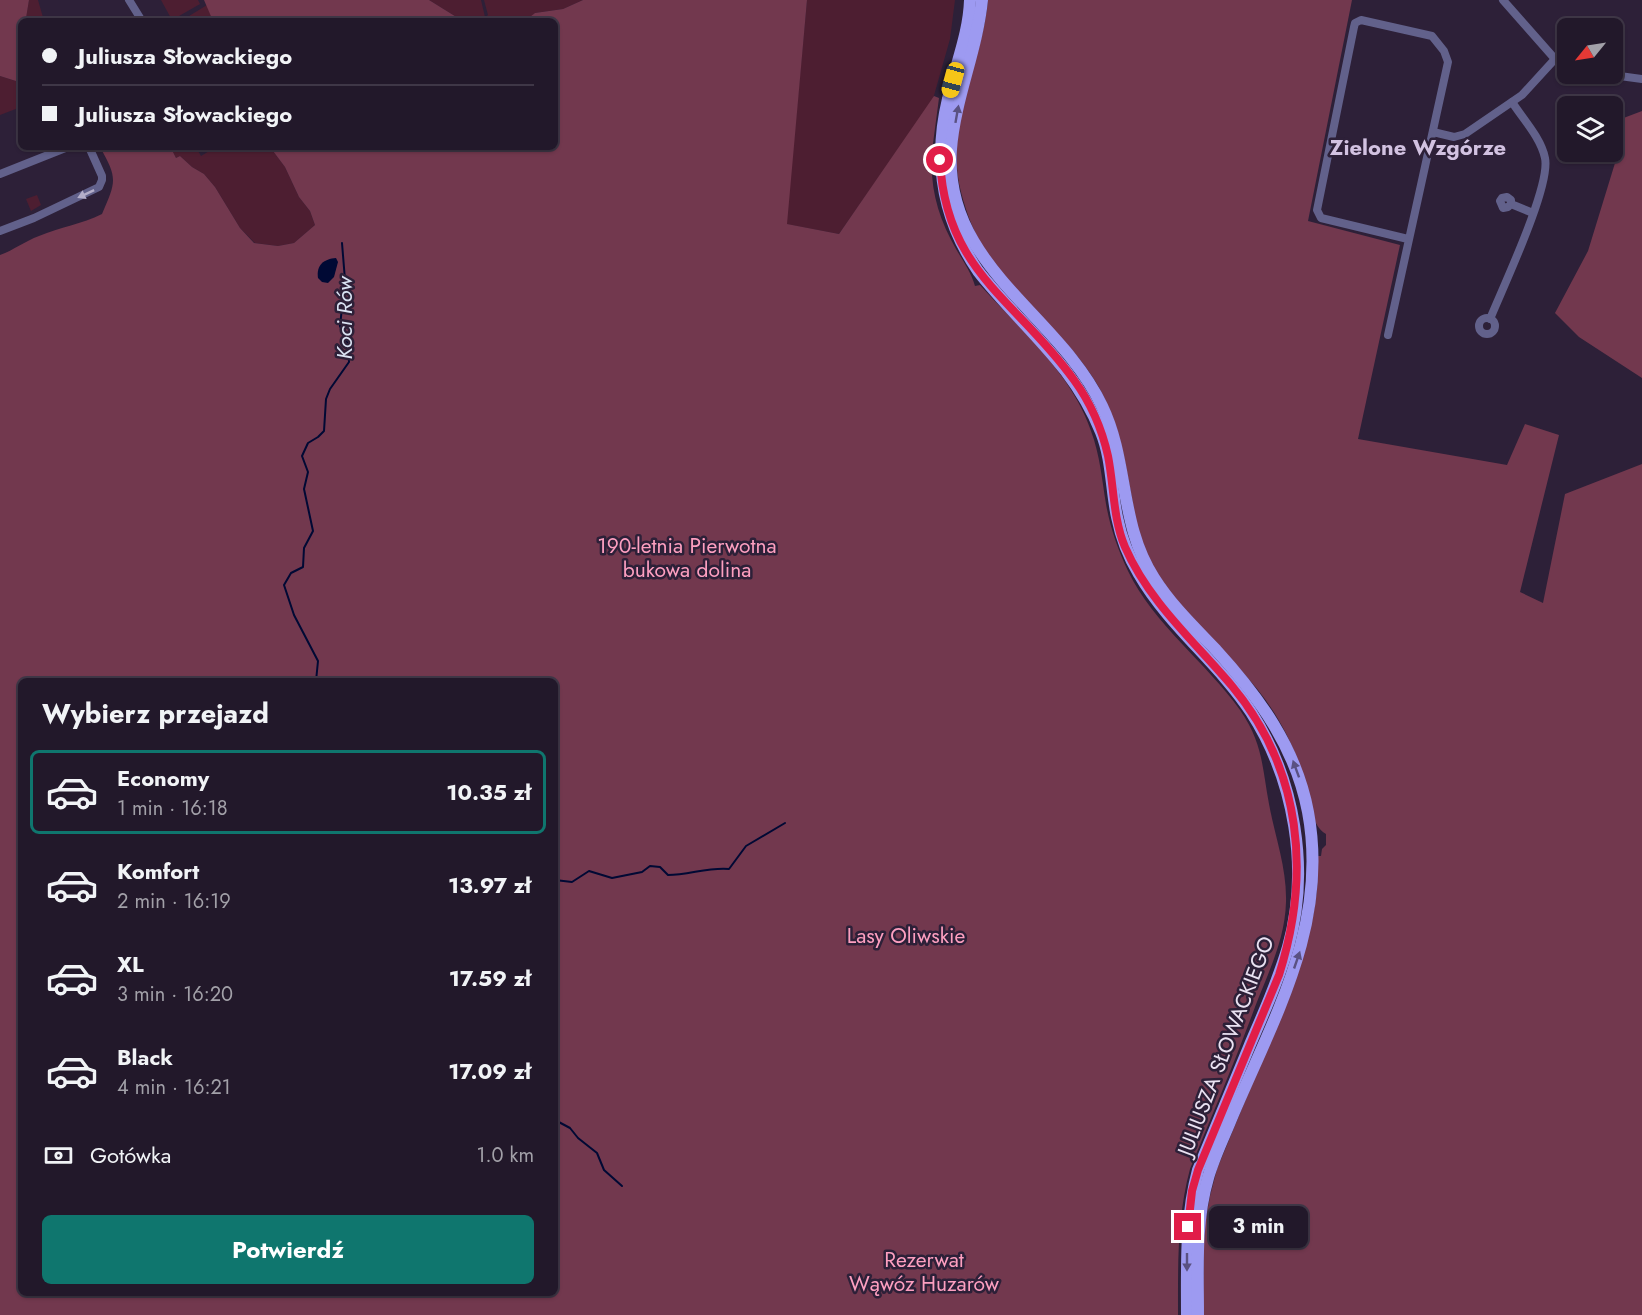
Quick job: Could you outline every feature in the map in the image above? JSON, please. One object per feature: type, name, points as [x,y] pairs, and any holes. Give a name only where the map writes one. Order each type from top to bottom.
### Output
[{"type":"main road","name":"JULIUSZA SŁOWACKIEGO","points":[[970,0],[966,32],[942,129],[940,175],[952,225],[978,271],[1056,358],[1086,398],[1108,456],[1124,545],[1156,601],[1234,688],[1266,738],[1277,764],[1292,813],[1297,840],[1298,873],[1292,928],[1279,975],[1198,1170],[1192,1191],[1188,1214],[1187,1315]]},
{"type":"main road","name":"JULIUSZA SŁOWACKIEGO","points":[[982,0],[980,21],[958,105],[951,150],[954,188],[966,227],[977,249],[998,278],[1061,346],[1093,387],[1103,406],[1116,442],[1132,533],[1144,561],[1168,597],[1240,677],[1275,726],[1293,761],[1302,787],[1312,838],[1311,900],[1301,948],[1208,1177],[1199,1228],[1198,1315]]},
{"type":"street","points":[[129,0],[140,18]]},
{"type":"street","points":[[1433,132],[1454,137],[1461,136],[1512,102],[1529,88],[1555,59],[1503,0]]},
{"type":"street","points":[[1388,335],[1449,66],[1447,56],[1432,36],[1366,20],[1357,22],[1353,31],[1317,210],[1321,218],[1408,240]]},
{"type":"street","points":[[1623,76],[1642,79]]},
{"type":"street","points":[[1490,319],[1533,213],[1545,177],[1545,159],[1539,144],[1512,102]]},
{"type":"street","points":[[0,174],[60,150]]},
{"type":"street","points":[[0,231],[34,218],[99,187],[102,176],[90,150]]},
{"type":"street","points":[[1511,204],[1533,213]]},
{"type":"shaded area","points":[[29,0],[38,0],[43,18],[26,18]]},
{"type":"shaded area","points":[[161,0],[198,0],[200,4],[176,18],[171,18]]},
{"type":"shaded area","points":[[429,0],[481,0],[485,17],[488,15],[484,0],[583,0],[563,9],[535,13],[527,18],[458,18]]},
{"type":"shaded area","points":[[807,0],[955,0],[950,39],[933,99],[839,234],[786,224]]},
{"type":"shaded area","points":[[207,5],[212,18],[186,18]]},
{"type":"shaded area","points":[[0,76],[18,82],[18,108],[0,115]]},
{"type":"shaded area","points":[[172,150],[198,150],[201,156],[211,150],[272,150],[285,167],[299,197],[310,211],[315,225],[294,243],[278,246],[255,243],[240,228],[215,187],[204,174],[180,156],[176,158]]},
{"type":"shaded area","points":[[37,195],[41,205],[31,211],[26,199]]},
{"type":"green space","points":[[0,0],[29,0],[26,18],[18,18],[18,82],[0,76]]},
{"type":"green space","points":[[204,0],[429,0],[458,18],[212,18]]},
{"type":"green space","name":"Lasy Oliwskie","points":[[583,0],[807,0],[787,224],[839,234],[934,96],[939,98],[932,151],[929,155],[932,156],[937,204],[950,238],[975,286],[980,285],[1043,353],[1071,390],[1082,410],[1099,458],[1106,504],[1118,547],[1139,591],[1166,626],[1226,692],[1248,722],[1260,756],[1283,865],[1286,889],[1285,916],[1283,930],[1270,969],[1190,1169],[1180,1223],[1178,1315],[0,1315],[0,255],[34,238],[102,214],[113,180],[110,166],[102,150],[172,150],[176,158],[180,156],[204,174],[215,187],[240,228],[254,243],[278,246],[294,243],[315,225],[310,211],[299,197],[285,167],[272,150],[558,150],[558,18],[526,18],[535,13],[563,9]]},
{"type":"green space","points":[[988,0],[1352,0],[1308,221],[1400,245],[1358,439],[1507,465],[1525,424],[1559,435],[1520,592],[1543,603],[1565,494],[1642,464],[1642,1315],[1203,1315],[1204,1229],[1210,1196],[1217,1169],[1296,978],[1313,918],[1318,856],[1321,856],[1322,849],[1326,845],[1326,834],[1315,821],[1299,764],[1275,713],[1258,690],[1175,599],[1149,558],[1136,526],[1120,440],[1111,412],[1097,384],[1074,352],[1004,277],[977,237],[969,219],[957,168],[957,144],[960,120],[979,48]]},
{"type":"green space","points":[[1642,111],[1642,378],[1579,337],[1555,313],[1588,251],[1615,162],[1623,162],[1623,118]]},
{"type":"water","points":[[336,258],[338,262],[334,277],[328,283],[322,282],[318,278],[320,266],[325,261]]},
{"type":"waterway","name":"Koci Rów","points":[[316,678],[318,661],[294,615],[284,585],[291,573],[303,567],[304,548],[313,531],[304,489],[308,472],[302,456],[308,443],[324,431],[326,399],[330,389],[349,362],[348,344],[340,326],[345,280],[342,243]]},
{"type":"waterway","points":[[558,880],[572,882],[589,871],[612,878],[642,872],[650,866],[660,867],[668,875],[729,869],[746,846],[785,823]]},
{"type":"waterway","name":"Koci Rów","points":[[558,1122],[570,1128],[578,1138],[597,1153],[604,1170],[622,1186]]},
{"type":"district","name":"Zielone Wzgórze","points":[[1418,147]]},
{"type":"route","points":[[940,160],[940,175],[946,206],[960,243],[978,271],[1056,358],[1086,398],[1108,456],[1124,545],[1156,601],[1234,688],[1251,713],[1266,738],[1277,764],[1292,813],[1297,840],[1298,873],[1294,919],[1288,945],[1279,975],[1198,1170],[1192,1191],[1188,1227]]},
{"type":"park label","name":"190-letnia Pierwotna bukowa dolina","points":[[687,558]]},
{"type":"park label","name":"Rezerwat Wąwóz Huzarów","points":[[924,1272]]}]
